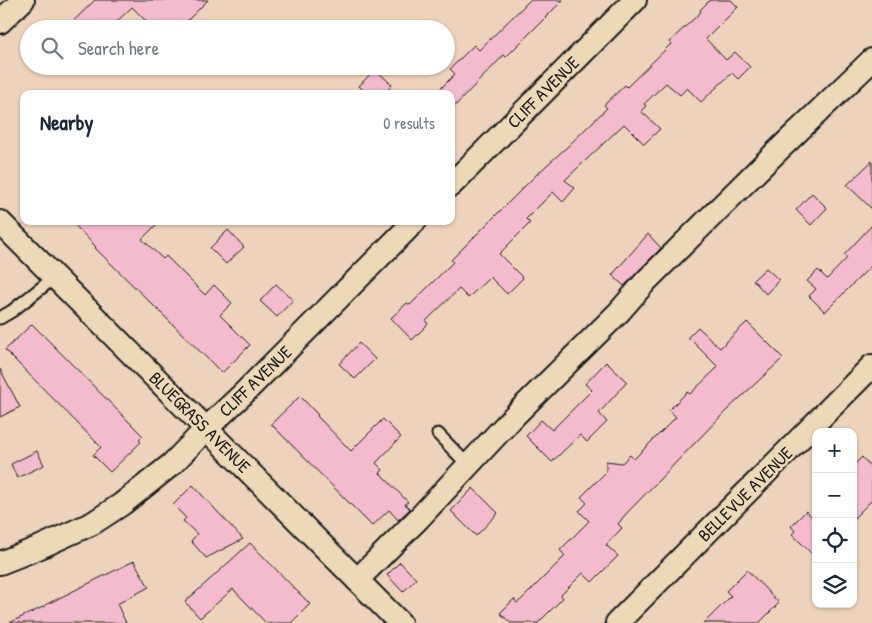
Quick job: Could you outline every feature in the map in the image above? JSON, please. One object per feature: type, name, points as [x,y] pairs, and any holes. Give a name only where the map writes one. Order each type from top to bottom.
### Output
[{"type":"street","points":[[0,22],[23,0]]},
{"type":"street","name":"CLIFF AVENUE","points":[[455,181],[635,0]]},
{"type":"street","points":[[357,580],[419,518],[516,414],[619,312],[646,281],[872,60]]},
{"type":"street","name":"BLUEGRASS AVENUE","points":[[0,222],[400,623]]},
{"type":"street","name":"CLIFF AVENUE","points":[[0,563],[93,523],[122,504],[172,464],[411,225]]},
{"type":"street","name":"BELLEVUE AVENUE","points":[[617,623],[872,366]]},
{"type":"lane","points":[[0,318],[12,311],[55,277]]},
{"type":"lane","points":[[438,434],[468,465]]},
{"type":"building","points":[[95,0],[208,0],[188,20],[145,20],[132,7],[118,20],[74,20]]},
{"type":"building","points":[[530,0],[563,0],[506,57],[504,55],[455,106],[455,90],[439,90],[455,75],[455,64],[474,45],[479,50]]},
{"type":"building","points":[[710,0],[731,0],[738,7],[706,39],[726,60],[735,52],[750,67],[738,79],[732,73],[701,102],[687,88],[680,95],[666,83],[644,104],[646,106],[641,111],[660,129],[644,144],[624,124],[565,180],[575,188],[563,202],[553,192],[526,219],[530,223],[499,254],[523,278],[507,294],[490,277],[468,298],[459,289],[426,321],[428,324],[412,340],[391,318],[407,303],[410,305],[453,262],[451,260],[537,174],[607,108],[604,105],[625,85],[627,87],[671,44],[669,42],[701,12],[700,10]]},
{"type":"building","points":[[369,75],[381,75],[392,85],[388,90],[363,90],[359,86]]},
{"type":"building","points":[[872,161],[872,209],[847,185]]},
{"type":"building","points":[[812,193],[827,208],[811,225],[796,210]]},
{"type":"building","points":[[75,225],[156,225],[142,239],[163,259],[166,256],[205,295],[214,285],[232,303],[220,315],[250,345],[222,373]]},
{"type":"building","points":[[872,225],[872,265],[825,312],[809,296],[816,289],[807,281],[818,270],[827,279],[847,258],[844,255]]},
{"type":"building","points":[[228,230],[244,247],[226,264],[210,248]]},
{"type":"building","points":[[648,234],[661,248],[624,286],[612,275]]},
{"type":"building","points":[[766,268],[779,280],[766,294],[753,280]]},
{"type":"building","points":[[276,284],[293,300],[277,317],[260,301]]},
{"type":"building","points":[[747,322],[783,358],[726,411],[625,515],[618,524],[622,528],[606,545],[618,556],[592,582],[583,573],[561,595],[563,598],[538,623],[511,623],[500,613],[514,599],[517,603],[522,599],[565,556],[560,550],[589,521],[579,511],[587,503],[581,497],[606,472],[606,461],[622,463],[630,455],[634,459],[676,417],[669,410],[687,392],[690,394],[718,367],[688,337],[698,327],[720,348]]},
{"type":"building","points":[[32,324],[143,436],[139,440],[141,442],[110,472],[93,455],[101,447],[5,350]]},
{"type":"building","points":[[359,343],[375,359],[355,379],[339,364]]},
{"type":"building","points":[[606,362],[627,382],[599,413],[607,422],[587,442],[580,435],[552,462],[526,436],[541,420],[552,430],[592,390],[585,384]]},
{"type":"building","points":[[0,369],[20,407],[0,417]]},
{"type":"building","points":[[300,396],[351,451],[383,419],[401,437],[376,463],[383,470],[380,473],[408,502],[405,504],[410,509],[398,520],[389,510],[372,526],[271,424]]},
{"type":"building","points":[[37,451],[44,465],[17,478],[11,464]]},
{"type":"building","points":[[862,457],[872,468],[872,500],[857,515],[857,473],[857,462]]},
{"type":"building","points":[[193,485],[243,539],[206,558],[191,541],[197,534],[183,521],[186,518],[173,505]]},
{"type":"building","points":[[473,488],[498,513],[476,536],[451,511]]},
{"type":"building","points":[[806,511],[812,517],[812,554],[792,534],[795,531],[791,526]]},
{"type":"building","points":[[250,543],[310,604],[291,623],[266,623],[233,589],[200,618],[185,602]]},
{"type":"building","points":[[134,561],[149,587],[117,604],[126,623],[9,623],[45,606]]},
{"type":"building","points":[[400,562],[416,579],[403,592],[387,575]]},
{"type":"building","points":[[747,570],[779,603],[759,623],[704,623],[731,596],[726,591]]}]
